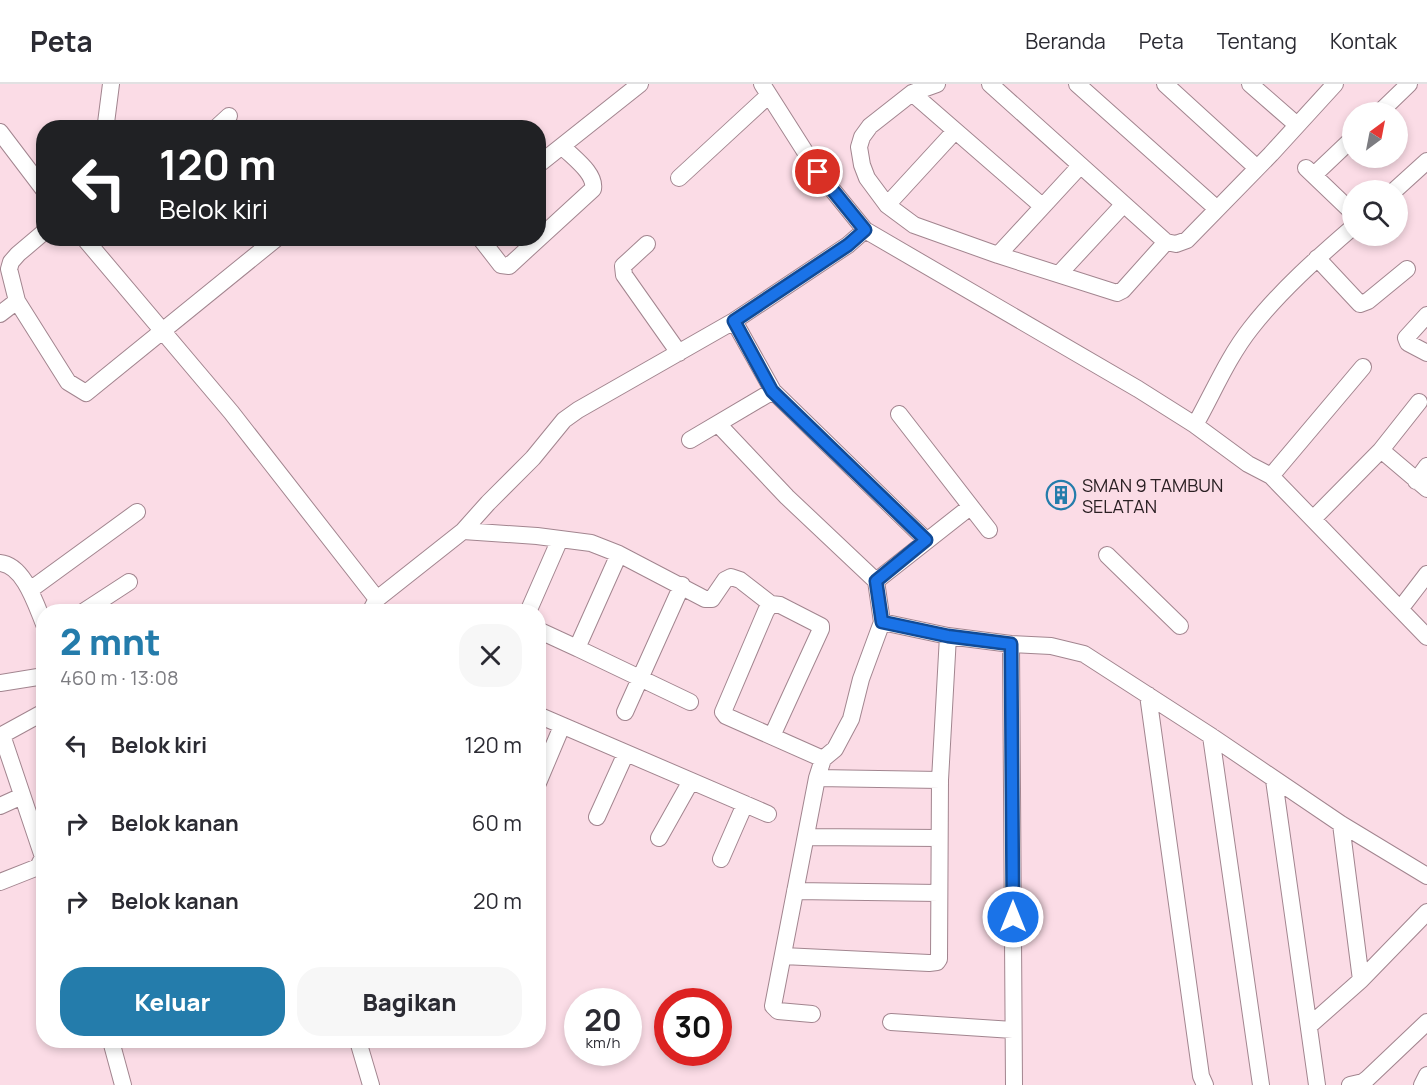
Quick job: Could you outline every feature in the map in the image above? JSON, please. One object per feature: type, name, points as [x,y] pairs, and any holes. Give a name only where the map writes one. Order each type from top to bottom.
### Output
[{"type":"street","points":[[106,120],[111,84]]},
{"type":"street","points":[[546,159],[640,84]]},
{"type":"street","points":[[937,84],[912,93],[870,126],[862,137],[859,147],[867,178],[887,205],[914,225],[1117,293],[1124,290],[1166,242]]},
{"type":"street","points":[[990,84],[1166,242],[1176,244],[1187,240],[1335,84]]},
{"type":"street","points":[[1077,84],[1216,208]]},
{"type":"street","points":[[1165,84],[1257,168]]},
{"type":"street","points":[[1250,84],[1297,126]]},
{"type":"street","points":[[1390,102],[1409,84]]},
{"type":"street","points":[[679,178],[765,90],[818,172],[865,230],[1138,389],[1195,425],[1248,464],[1271,476],[1427,637]]},
{"type":"street","points":[[912,93],[1042,206]]},
{"type":"street","points":[[225,120],[229,116]]},
{"type":"street","points":[[887,205],[955,131]]},
{"type":"street","points":[[0,132],[36,177]]},
{"type":"street","points":[[546,232],[593,189],[594,184],[590,176],[562,146]]},
{"type":"street","points":[[1342,146],[1310,171],[1342,202]]},
{"type":"street","points":[[1406,180],[1427,161]]},
{"type":"street","points":[[998,255],[1080,166]]},
{"type":"street","points":[[1059,274],[1123,205]]},
{"type":"street","points":[[376,604],[463,531],[533,458],[564,420],[734,321],[848,245],[865,230]]},
{"type":"street","points":[[1195,425],[1251,328],[1317,258],[1342,236]]},
{"type":"street","points":[[36,239],[11,262],[9,269],[17,301],[69,382],[86,393],[267,246]]},
{"type":"street","points":[[648,244],[622,270],[679,352]]},
{"type":"street","points":[[95,246],[231,412],[373,604]]},
{"type":"street","points":[[486,246],[501,265],[508,266],[530,246]]},
{"type":"street","points":[[1317,258],[1360,304],[1368,301],[1407,269]]},
{"type":"street","points":[[0,314],[17,301]]},
{"type":"street","points":[[1427,315],[1408,335],[1407,340],[1408,343],[1427,353]]},
{"type":"street","points":[[734,321],[772,391],[926,540]]},
{"type":"street","points":[[1271,476],[1363,367]]},
{"type":"street","points":[[690,440],[772,391]]},
{"type":"street","points":[[1313,519],[1381,450],[1419,402]]},
{"type":"street","points":[[899,414],[989,530]]},
{"type":"street","points":[[718,424],[787,497],[876,581],[882,622],[861,679],[851,719],[835,749],[823,759],[817,778],[773,1006],[778,1011],[812,1014]]},
{"type":"street","points":[[1381,450],[1422,485],[1427,466]]},
{"type":"street","points":[[876,581],[970,507]]},
{"type":"street","points":[[30,590],[136,512]]},
{"type":"street","points":[[463,531],[591,543],[619,554],[705,599],[712,599],[725,580],[731,577],[740,580],[771,604],[780,605],[815,622],[821,626],[821,629],[772,736]]},
{"type":"street","points":[[532,604],[560,539]]},
{"type":"street","points":[[577,648],[619,554]]},
{"type":"street","points":[[1107,555],[1180,626]]},
{"type":"street","points":[[2,558],[30,590],[36,605]]},
{"type":"street","points":[[1401,608],[1427,574]]},
{"type":"street","points":[[95,604],[129,582]]},
{"type":"street","points":[[625,712],[682,585]]},
{"type":"street","points":[[771,604],[723,712],[726,716],[823,759]]},
{"type":"street","points":[[882,622],[948,636],[1011,644],[1050,646],[1084,654],[1341,824],[1427,876]]},
{"type":"street","points":[[546,634],[690,702]]},
{"type":"street","points":[[783,956],[937,962],[940,956],[940,780],[948,636]]},
{"type":"street","points":[[1011,644],[1014,1085]]},
{"type":"street","points":[[0,683],[36,677]]},
{"type":"street","points":[[1148,695],[1201,1076],[1205,1085]]},
{"type":"street","points":[[36,716],[1,735],[36,837]]},
{"type":"street","points":[[546,719],[768,814]]},
{"type":"street","points":[[546,764],[562,726]]},
{"type":"street","points":[[1211,736],[1261,1085]]},
{"type":"street","points":[[597,817],[626,753]]},
{"type":"street","points":[[817,778],[940,780]]},
{"type":"street","points":[[1274,780],[1317,1085]]},
{"type":"street","points":[[659,838],[691,781]]},
{"type":"street","points":[[0,806],[22,796]]},
{"type":"street","points":[[721,859],[745,804]]},
{"type":"street","points":[[1341,824],[1361,980]]},
{"type":"street","points":[[806,837],[939,838]]},
{"type":"street","points":[[0,882],[36,868]]},
{"type":"street","points":[[795,891],[939,892]]},
{"type":"street","points":[[1309,1026],[1361,980],[1427,912]]},
{"type":"street","points":[[891,1022],[1013,1030]]},
{"type":"street","points":[[1350,1085],[1367,1079],[1427,1022]]},
{"type":"street","points":[[113,1048],[123,1085]]},
{"type":"street","points":[[360,1048],[371,1085]]},
{"type":"street","points":[[1422,1085],[1427,1075]]},
{"type":"place","name":"SMAN 9 TAMBUN SELATAN","points":[[1061,495]]},
{"type":"route","points":[[818,172],[865,230],[848,245],[734,321],[772,391],[926,540],[876,581],[882,622],[948,636],[1011,644],[1013,917]]}]
